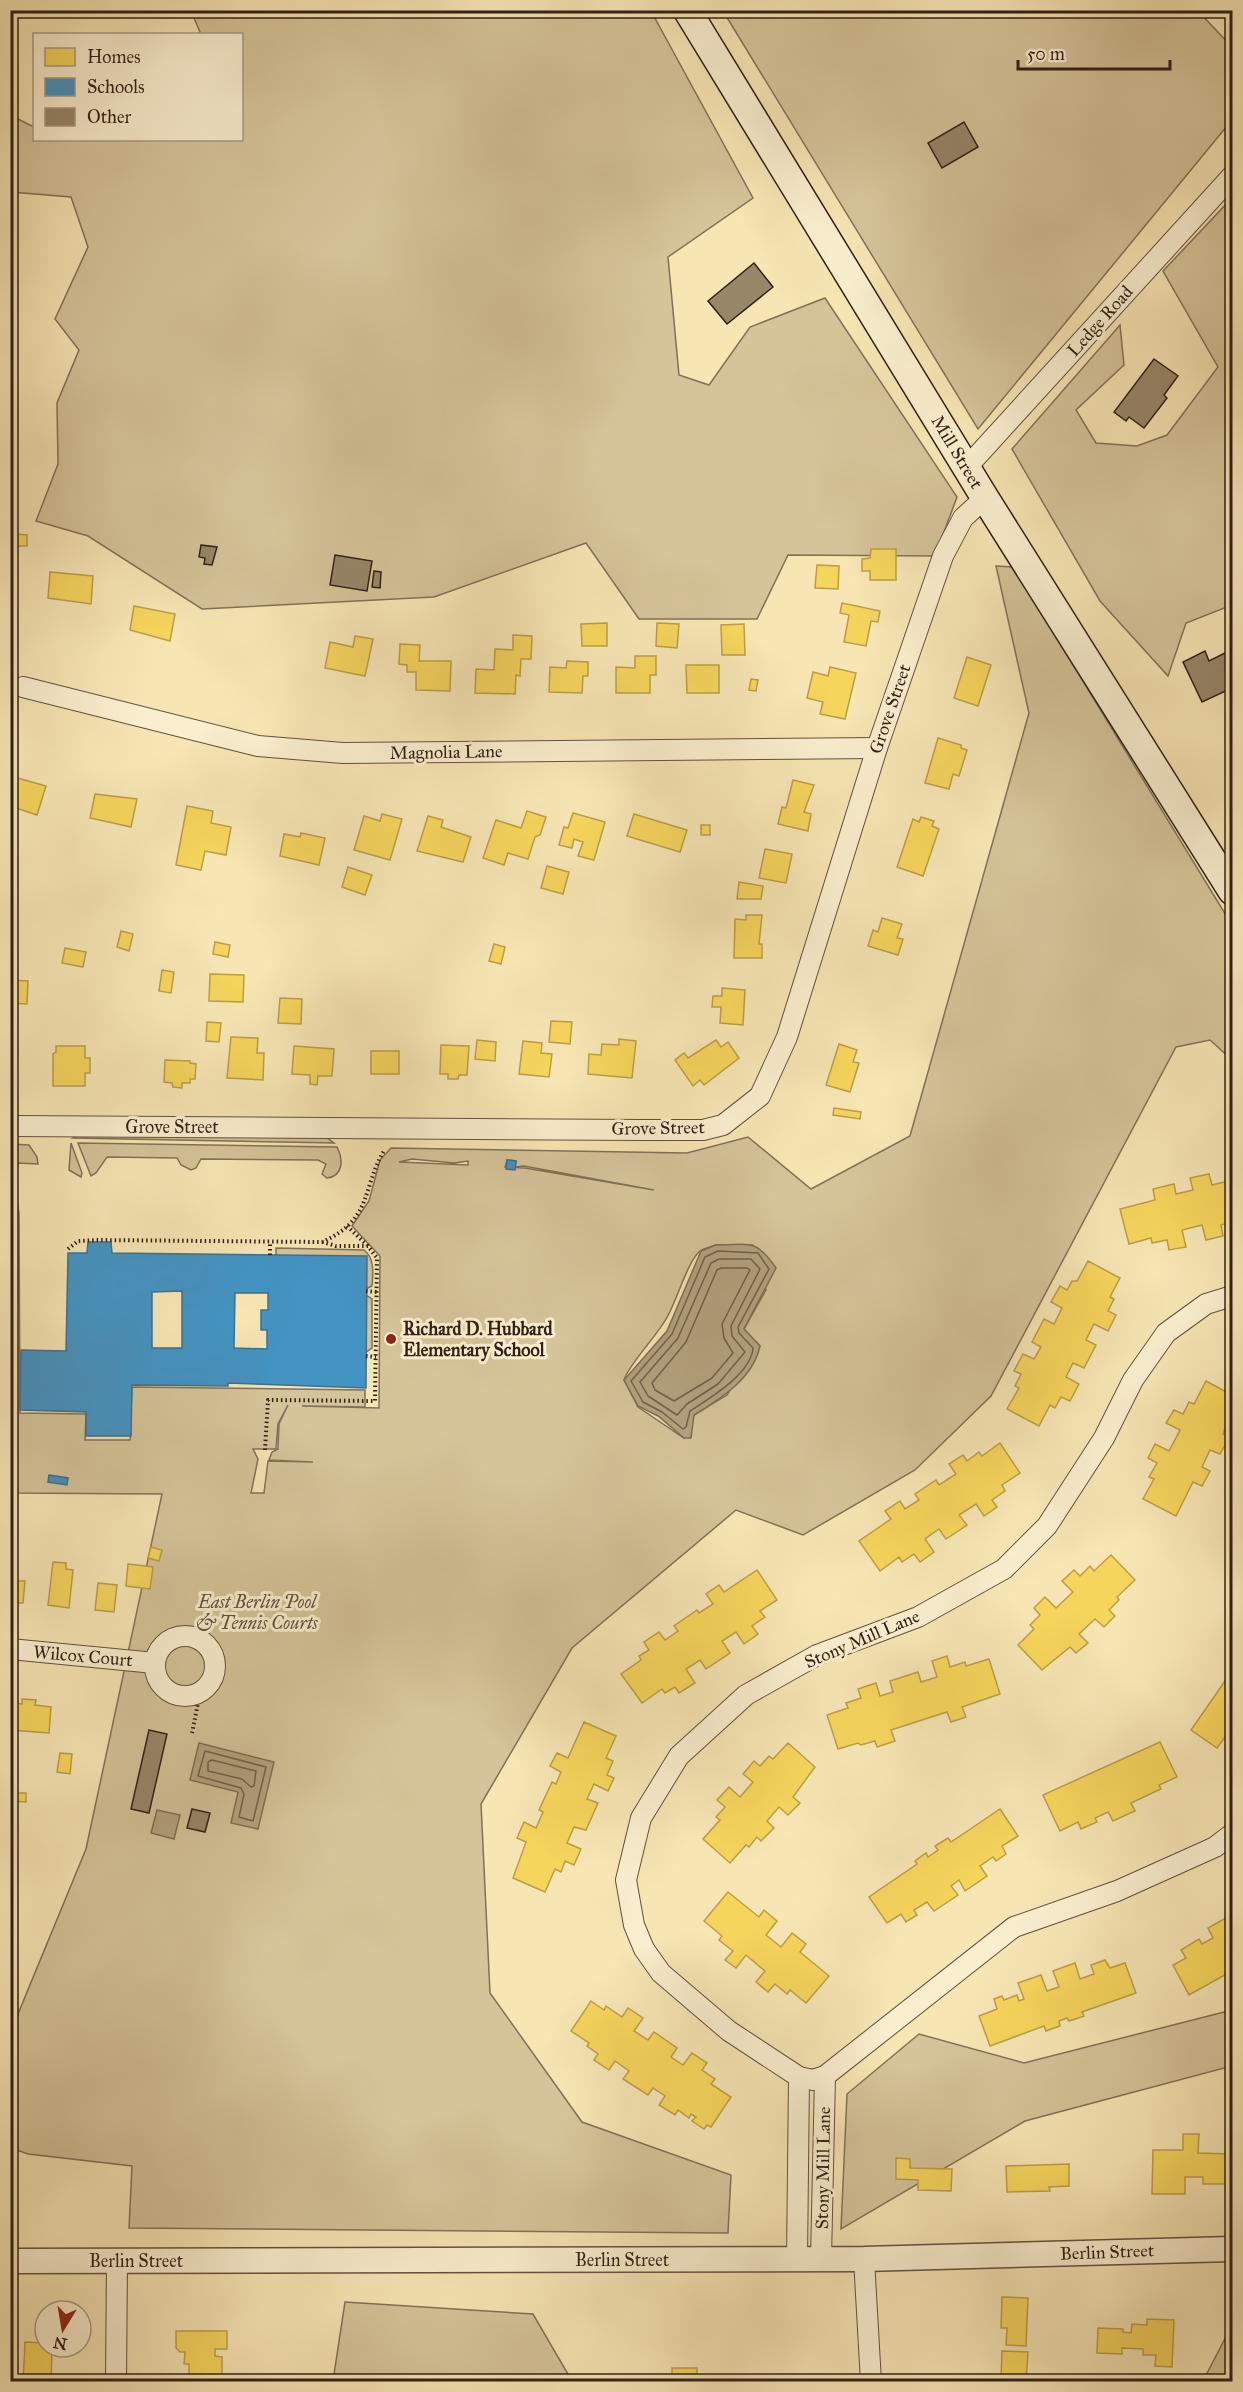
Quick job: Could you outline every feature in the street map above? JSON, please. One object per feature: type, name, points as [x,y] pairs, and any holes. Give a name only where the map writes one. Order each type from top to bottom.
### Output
[{"type":"main road","name":"Mill Street","points":[[687,10],[985,498],[1233,891]]},
{"type":"street","name":"Ledge Road","points":[[967,466],[1233,176]]},
{"type":"street","name":"Grove Street","points":[[10,1126],[693,1130],[723,1125],[760,1096],[787,1037],[877,748],[943,556],[963,519],[985,498]]},
{"type":"street","name":"Magnolia Lane","points":[[23,687],[258,746],[343,753],[877,748]]},
{"type":"street","name":"Stony Mill Lane","points":[[821,2259],[825,2076],[813,2080],[799,2077],[729,2031],[661,1973],[644,1949],[634,1925],[626,1880],[641,1818],[679,1756],[746,1695],[818,1655],[918,1617],[1004,1569],[1047,1526],[1104,1438],[1133,1380],[1166,1333],[1206,1304],[1233,1296]]},
{"type":"street","name":"Wilcox Court","points":[[180,1636],[198,1639],[212,1652],[215,1670],[207,1687],[200,1693],[181,1696],[172,1694],[159,1681],[155,1663],[163,1645],[180,1636]]},
{"type":"street","name":"Wilcox Court","points":[[10,1649],[155,1663]]},
{"type":"street","points":[[825,2076],[1014,1927],[1117,1891],[1215,1848],[1233,1834]]},
{"type":"street","name":"Stony Mill Lane","points":[[797,2260],[799,2077]]},
{"type":"street","name":"Berlin Street","points":[[10,2261],[797,2260],[1233,2249]]},
{"type":"street","points":[[864,2259],[871,2382]]},
{"type":"street","points":[[116,2382],[117,2260]]},
{"type":"path","points":[[322,1242],[347,1226],[367,1201],[378,1160],[385,1149]]},
{"type":"path","points":[[265,1450],[268,1400],[375,1401],[377,1258],[347,1226]]},
{"type":"path","points":[[68,1249],[78,1241],[96,1240],[322,1242],[336,1246],[368,1246]]},
{"type":"path","points":[[270,1243],[270,1255]]},
{"type":"path","points":[[366,1291],[377,1292]]},
{"type":"path","points":[[366,1356],[376,1357]]},
{"type":"path","points":[[192,1733],[200,1693]]},
{"type":"green space","points":[[191,11],[651,11],[753,198],[668,257],[679,375],[709,385],[750,327],[825,298],[957,497],[935,556],[788,555],[757,619],[639,619],[586,543],[434,597],[202,609],[88,536],[36,521],[58,464],[57,403],[79,350],[55,319],[88,247],[71,197],[11,192],[10,115],[33,126],[33,141],[243,141],[243,33],[200,32]]},
{"type":"green space","points":[[723,11],[1198,11],[1232,47],[1232,120],[978,429]]},
{"type":"green space","points":[[1232,198],[1232,605],[1186,623],[1168,676],[1100,601],[1012,449],[1120,325],[1124,365],[1076,410],[1096,443],[1137,446],[1167,435],[1218,367],[1163,271]]},
{"type":"green space","name":"East Berlin Pool & Tennis Courts","points":[[996,566],[1013,567],[1232,925],[1232,1060],[1210,1040],[1176,1047],[991,1396],[915,1470],[803,1535],[736,1510],[572,1648],[481,1804],[490,1993],[582,2122],[731,2175],[728,2233],[129,2228],[132,2166],[28,2154],[11,2148],[11,2031],[86,1849],[162,1494],[11,1493],[11,1144],[29,1145],[37,1157],[38,1164],[18,1163],[16,1190],[19,1214],[20,1413],[86,1414],[85,1440],[130,1440],[132,1387],[365,1390],[365,1407],[302,1406],[379,1408],[380,1256],[352,1226],[369,1201],[380,1160],[391,1148],[687,1153],[748,1137],[811,1189],[910,1136],[1029,713]],"holes":[[[412,1159],[454,1163],[468,1161],[468,1165],[399,1162]],[[507,1160],[516,1161],[515,1167],[524,1166],[654,1190],[525,1168],[505,1167]],[[716,1245],[753,1245],[766,1290],[744,1329],[760,1346],[727,1395],[694,1415],[684,1438],[638,1407],[624,1380],[631,1366],[666,1319],[695,1257],[705,1249]],[[288,1405],[279,1424],[278,1449],[272,1452],[269,1460],[313,1462],[268,1461],[264,1493],[251,1493],[258,1459],[253,1449],[276,1449],[278,1424]]]},
{"type":"green space","points":[[80,1134],[324,1136],[334,1143],[73,1138]]},
{"type":"green space","points":[[71,1143],[82,1173],[81,1177],[69,1170]]},
{"type":"green space","points":[[78,1143],[337,1147],[341,1166],[337,1174],[327,1178],[322,1174],[326,1164],[318,1160],[201,1159],[196,1168],[191,1170],[181,1165],[177,1158],[107,1157],[96,1173],[91,1176]]},
{"type":"green space","points":[[276,1248],[364,1250],[372,1262],[372,1286],[366,1289],[276,1255]]},
{"type":"green space","points":[[366,1295],[372,1299],[372,1348],[366,1352]]},
{"type":"green space","points":[[1232,2010],[1232,2066],[1025,2121],[841,2229],[847,2094],[919,2034],[1024,2063]]},
{"type":"green space","points":[[345,2302],[533,2314],[572,2381],[333,2381]]},
{"type":"green space","points":[[1232,2325],[1232,2381],[1203,2381]]},
{"type":"water","points":[[716,1245],[751,1245],[763,1252],[776,1268],[744,1329],[760,1346],[756,1358],[734,1387],[694,1415],[691,1438],[684,1438],[658,1416],[638,1406],[624,1380],[667,1331],[701,1251]]},
{"type":"water","points":[[199,1743],[274,1762],[258,1829],[231,1823],[238,1792],[190,1780]]},
{"type":"water","points":[[157,1810],[180,1815],[174,1839],[151,1833]]},
{"type":"building: Homes","points":[[16,534],[27,535],[27,546],[16,546]]},
{"type":"building: Homes","points":[[871,549],[896,549],[896,580],[870,580],[870,571],[862,571],[862,559],[870,558]]},
{"type":"building: Homes","points":[[817,565],[839,566],[838,589],[815,588]]},
{"type":"building: Homes","points":[[50,572],[93,576],[91,604],[48,598]]},
{"type":"building: Homes","points":[[842,603],[880,611],[878,622],[871,621],[866,646],[844,642],[849,615],[840,613]]},
{"type":"building: Homes","points":[[134,606],[175,614],[170,641],[130,630]]},
{"type":"building: Homes","points":[[607,623],[607,646],[582,646],[581,624]]},
{"type":"building: Homes","points":[[657,623],[679,624],[677,648],[656,646]]},
{"type":"building: Homes","points":[[744,624],[745,655],[722,655],[721,625]]},
{"type":"building: Homes","points":[[513,635],[532,636],[531,659],[521,659],[520,676],[516,675],[515,694],[475,693],[476,669],[494,670],[495,649],[513,650]]},
{"type":"building: Homes","points":[[355,636],[373,639],[365,676],[325,668],[330,642],[353,647]]},
{"type":"building: Homes","points":[[400,644],[420,645],[419,661],[451,661],[450,691],[416,690],[416,672],[407,672],[407,665],[399,664]]},
{"type":"building: Homes","points":[[635,656],[656,656],[656,675],[650,675],[650,693],[616,693],[616,667],[635,668]]},
{"type":"building: Homes","points":[[967,657],[991,665],[978,706],[954,698]]},
{"type":"building: Homes","points":[[567,661],[588,662],[588,676],[583,676],[582,693],[549,692],[550,667],[566,668]]},
{"type":"building: Homes","points":[[686,665],[719,665],[719,693],[687,693]]},
{"type":"building: Homes","points":[[830,667],[856,673],[845,719],[820,714],[823,702],[807,698],[813,672],[828,676]]},
{"type":"building: Homes","points":[[751,679],[758,680],[756,691],[749,690]]},
{"type":"building: Homes","points":[[938,738],[961,745],[961,748],[967,750],[959,776],[953,774],[949,789],[925,783]]},
{"type":"building: Homes","points":[[14,777],[46,786],[37,815],[10,806],[10,780],[13,781]]},
{"type":"building: Homes","points":[[793,780],[814,785],[804,812],[811,814],[808,831],[778,824],[782,807],[786,808]]},
{"type":"building: Homes","points":[[95,794],[137,799],[131,827],[90,818]]},
{"type":"building: Homes","points":[[187,806],[213,811],[211,823],[231,827],[226,855],[205,851],[201,870],[176,865]]},
{"type":"building: Homes","points":[[527,811],[546,817],[540,835],[535,837],[528,859],[508,853],[504,865],[483,858],[496,820],[521,828]]},
{"type":"building: Homes","points":[[573,813],[605,822],[594,860],[578,856],[583,842],[574,839],[572,848],[559,845],[564,827],[568,828]]},
{"type":"building: Homes","points":[[382,814],[402,819],[390,860],[354,850],[364,816],[380,821]]},
{"type":"building: Homes","points":[[634,814],[687,830],[680,852],[627,836]]},
{"type":"building: Homes","points":[[428,816],[443,820],[441,827],[471,837],[463,862],[417,851]]},
{"type":"building: Homes","points":[[921,817],[934,821],[932,826],[939,829],[923,876],[897,867],[913,819],[919,822]]},
{"type":"building: Homes","points":[[701,825],[710,825],[710,835],[701,835]]},
{"type":"building: Homes","points":[[301,833],[325,838],[319,865],[280,856],[284,834],[300,837]]},
{"type":"building: Homes","points":[[765,849],[792,854],[786,883],[759,878]]},
{"type":"building: Homes","points":[[547,866],[569,872],[563,894],[541,888]]},
{"type":"building: Homes","points":[[348,867],[372,875],[365,895],[342,887]]},
{"type":"building: Homes","points":[[739,882],[763,886],[761,899],[737,899]]},
{"type":"building: Homes","points":[[746,915],[762,915],[759,944],[762,944],[762,958],[734,958],[735,919],[746,920]]},
{"type":"building: Homes","points":[[882,918],[902,924],[897,938],[903,939],[898,955],[868,946],[873,930],[878,932]]},
{"type":"building: Homes","points":[[121,931],[133,934],[129,951],[117,947]]},
{"type":"building: Homes","points":[[215,942],[230,945],[228,957],[213,954]]},
{"type":"building: Homes","points":[[494,944],[505,947],[501,964],[489,961]]},
{"type":"building: Homes","points":[[65,948],[86,952],[83,967],[62,963]]},
{"type":"building: Homes","points":[[162,970],[174,972],[171,993],[159,991]]},
{"type":"building: Homes","points":[[210,974],[244,975],[243,1002],[209,1001]]},
{"type":"building: Homes","points":[[10,980],[28,981],[27,1004],[10,1003]]},
{"type":"building: Homes","points":[[722,988],[745,990],[743,1025],[720,1023],[721,1007],[712,1007],[713,996],[722,996]]},
{"type":"building: Homes","points":[[280,998],[302,999],[301,1024],[278,1023]]},
{"type":"building: Homes","points":[[551,1021],[572,1022],[570,1044],[549,1042]]},
{"type":"building: Homes","points":[[207,1022],[221,1023],[219,1042],[206,1041]]},
{"type":"building: Homes","points":[[231,1037],[258,1038],[257,1053],[264,1053],[263,1080],[227,1078]]},
{"type":"building: Homes","points":[[619,1039],[636,1041],[632,1078],[588,1074],[589,1054],[601,1055],[602,1044],[619,1045]]},
{"type":"building: Homes","points":[[477,1040],[496,1042],[495,1061],[475,1059]]},
{"type":"building: Homes","points":[[716,1040],[721,1047],[728,1042],[739,1058],[704,1085],[700,1080],[693,1086],[675,1060],[684,1053],[688,1058]]},
{"type":"building: Homes","points":[[523,1041],[542,1043],[541,1053],[552,1054],[549,1077],[519,1074]]},
{"type":"building: Homes","points":[[839,1044],[857,1050],[853,1062],[859,1063],[850,1092],[826,1085]]},
{"type":"building: Homes","points":[[441,1045],[469,1046],[467,1075],[459,1075],[458,1079],[448,1079],[448,1074],[440,1074]]},
{"type":"building: Homes","points":[[56,1046],[85,1046],[85,1058],[90,1058],[90,1073],[85,1073],[85,1086],[53,1086],[53,1054],[56,1052]]},
{"type":"building: Homes","points":[[294,1046],[334,1049],[332,1076],[318,1076],[317,1085],[310,1084],[310,1075],[292,1074]]},
{"type":"building: Homes","points":[[371,1051],[399,1051],[399,1074],[371,1074]]},
{"type":"building: Homes","points":[[165,1060],[190,1061],[196,1064],[195,1079],[190,1079],[190,1083],[182,1083],[182,1088],[173,1087],[172,1083],[164,1082]]},
{"type":"building: Homes","points":[[834,1108],[861,1112],[860,1119],[833,1115]]},
{"type":"building: Homes","points":[[1209,1174],[1212,1185],[1232,1180],[1232,1222],[1221,1225],[1223,1236],[1206,1240],[1202,1225],[1182,1230],[1186,1247],[1169,1250],[1167,1240],[1152,1243],[1151,1238],[1129,1244],[1120,1209],[1155,1200],[1153,1189],[1174,1184],[1176,1194],[1193,1190],[1190,1178]]},
{"type":"building: Homes","points":[[1088,1261],[1120,1278],[1110,1297],[1114,1299],[1108,1311],[1116,1315],[1108,1331],[1094,1324],[1086,1340],[1096,1345],[1084,1368],[1073,1363],[1066,1377],[1079,1384],[1070,1401],[1061,1397],[1055,1408],[1050,1405],[1039,1426],[1007,1409],[1019,1388],[1015,1386],[1021,1374],[1014,1371],[1023,1354],[1034,1359],[1041,1347],[1032,1342],[1044,1319],[1054,1324],[1062,1308],[1051,1302],[1060,1286],[1067,1290],[1072,1281],[1077,1281]]},
{"type":"building: Homes","points":[[1206,1381],[1232,1395],[1232,1408],[1223,1434],[1229,1438],[1220,1454],[1210,1450],[1202,1467],[1210,1471],[1202,1486],[1193,1482],[1176,1516],[1143,1499],[1154,1479],[1149,1477],[1157,1463],[1148,1458],[1155,1444],[1169,1451],[1180,1430],[1166,1423],[1174,1410],[1183,1414],[1189,1402],[1194,1404]]},
{"type":"building: Homes","points":[[1000,1443],[1020,1473],[1002,1485],[1005,1491],[992,1500],[997,1507],[984,1516],[976,1504],[959,1515],[967,1525],[946,1539],[939,1529],[925,1539],[934,1552],[920,1562],[914,1554],[902,1562],[899,1557],[880,1571],[859,1541],[891,1519],[885,1511],[900,1501],[905,1509],[919,1500],[915,1494],[936,1480],[939,1485],[956,1474],[949,1464],[963,1455],[967,1461],[979,1452],[982,1456]]},
{"type":"building: Homes","points":[[151,1547],[162,1550],[159,1561],[148,1558]]},
{"type":"building: Homes","points":[[1111,1555],[1135,1580],[1117,1597],[1119,1600],[1109,1610],[1115,1616],[1104,1627],[1095,1619],[1079,1634],[1088,1643],[1076,1653],[1070,1647],[1042,1670],[1018,1645],[1034,1629],[1030,1625],[1040,1615],[1034,1608],[1045,1597],[1056,1608],[1073,1592],[1062,1581],[1074,1570],[1080,1576],[1090,1566],[1094,1571]]},
{"type":"building: Homes","points":[[53,1562],[66,1563],[66,1569],[73,1570],[69,1608],[48,1605]]},
{"type":"building: Homes","points":[[128,1564],[153,1567],[150,1589],[126,1586]]},
{"type":"building: Homes","points":[[10,1570],[17,1570],[17,1581],[25,1581],[23,1603],[15,1603],[15,1610],[10,1609]]},
{"type":"building: Homes","points":[[757,1570],[777,1600],[760,1611],[765,1617],[752,1626],[758,1634],[744,1644],[736,1632],[722,1641],[730,1653],[706,1669],[700,1660],[686,1669],[695,1683],[679,1693],[675,1687],[665,1693],[662,1689],[642,1703],[621,1674],[641,1660],[639,1656],[649,1650],[644,1642],[659,1632],[665,1640],[678,1631],[674,1626],[697,1610],[699,1613],[713,1604],[706,1594],[719,1585],[724,1592]]},
{"type":"building: Homes","points":[[98,1583],[117,1585],[114,1612],[95,1610]]},
{"type":"building: Homes","points":[[947,1656],[950,1667],[965,1662],[966,1666],[989,1659],[1000,1694],[962,1707],[966,1717],[951,1722],[947,1712],[891,1730],[895,1741],[877,1747],[875,1741],[838,1749],[827,1715],[848,1708],[846,1703],[861,1698],[858,1689],[876,1683],[880,1696],[893,1692],[890,1681],[918,1672],[921,1682],[937,1677],[932,1661]]},
{"type":"building: Homes","points":[[1232,1671],[1232,1736],[1228,1733],[1217,1748],[1191,1730]]},
{"type":"building: Homes","points":[[22,1699],[36,1700],[35,1705],[51,1707],[49,1733],[10,1730],[10,1703],[22,1704]]},
{"type":"building: Homes","points":[[584,1722],[616,1736],[606,1758],[613,1761],[607,1775],[614,1778],[608,1791],[594,1784],[587,1799],[598,1803],[586,1830],[574,1827],[567,1843],[581,1849],[574,1865],[565,1861],[561,1872],[555,1869],[545,1892],[513,1878],[526,1842],[517,1838],[524,1822],[536,1828],[543,1812],[539,1810],[552,1782],[556,1784],[561,1772],[550,1766],[557,1753],[568,1758]]},
{"type":"building: Homes","points":[[1160,1742],[1177,1777],[1159,1785],[1161,1789],[1131,1803],[1135,1811],[1113,1821],[1108,1812],[1095,1818],[1097,1822],[1081,1829],[1078,1822],[1060,1831],[1043,1795]]},
{"type":"building: Homes","points":[[788,1743],[815,1767],[793,1797],[800,1803],[788,1815],[779,1807],[767,1821],[774,1828],[761,1841],[757,1837],[749,1847],[746,1845],[730,1863],[703,1839],[720,1820],[716,1817],[725,1807],[717,1800],[729,1787],[740,1797],[753,1782],[743,1774],[754,1761],[760,1766],[769,1756],[773,1759]]},
{"type":"building: Homes","points":[[60,1753],[72,1754],[70,1774],[57,1772]]},
{"type":"building: Homes","points":[[10,1793],[26,1793],[26,1802],[10,1801]]},
{"type":"building: Homes","points":[[1000,1809],[1018,1836],[1002,1846],[1006,1854],[996,1861],[993,1857],[980,1866],[987,1876],[965,1891],[959,1880],[951,1886],[958,1895],[934,1911],[927,1902],[914,1910],[917,1915],[906,1922],[901,1914],[887,1923],[869,1897],[917,1864],[915,1861],[926,1853],[928,1857],[938,1850],[935,1846],[948,1838],[951,1842]]},
{"type":"building: Homes","points":[[728,1892],[759,1917],[764,1910],[777,1921],[766,1935],[781,1947],[792,1933],[806,1944],[800,1952],[829,1976],[806,2003],[790,1990],[787,1994],[775,1984],[768,1992],[756,1982],[765,1971],[746,1955],[736,1968],[725,1960],[733,1951],[719,1940],[722,1936],[704,1921]]},
{"type":"building: Homes","points":[[1231,1915],[1232,1971],[1189,1995],[1173,1965],[1186,1958],[1181,1950],[1199,1939],[1202,1944],[1213,1938],[1208,1928]]},
{"type":"building: Homes","points":[[1105,1960],[1110,1968],[1125,1963],[1136,1993],[1082,2012],[1084,2016],[1069,2021],[1067,2018],[1059,2021],[1060,2026],[1046,2031],[1044,2026],[990,2046],[979,2016],[997,2009],[994,1999],[1002,1996],[1004,2000],[1017,1995],[1019,2001],[1024,1999],[1018,1983],[1041,1975],[1047,1991],[1059,1987],[1053,1971],[1075,1963],[1080,1979],[1094,1974],[1091,1965]]},
{"type":"building: Homes","points":[[591,2001],[604,2010],[606,2006],[622,2017],[628,2008],[643,2018],[634,2031],[648,2040],[654,2032],[677,2048],[671,2057],[683,2065],[692,2053],[707,2063],[702,2070],[715,2079],[711,2084],[731,2097],[711,2127],[707,2125],[704,2129],[692,2121],[696,2117],[691,2114],[689,2118],[678,2110],[675,2115],[659,2105],[665,2096],[653,2088],[648,2095],[623,2079],[629,2071],[615,2061],[609,2070],[594,2060],[598,2054],[587,2046],[589,2043],[571,2031]]},
{"type":"building: Homes","points":[[1183,2134],[1199,2134],[1198,2153],[1230,2154],[1229,2184],[1203,2184],[1203,2177],[1185,2177],[1185,2194],[1152,2194],[1153,2150],[1183,2150]]},
{"type":"building: Homes","points":[[896,2158],[910,2159],[910,2168],[952,2169],[951,2191],[918,2190],[918,2180],[896,2179]]},
{"type":"building: Homes","points":[[1069,2164],[1069,2186],[1049,2187],[1050,2191],[1007,2192],[1006,2166]]},
{"type":"building: Homes","points":[[1002,2297],[1028,2298],[1026,2346],[1006,2345],[1007,2328],[1001,2328]]},
{"type":"building: Homes","points":[[1147,2319],[1174,2320],[1172,2367],[1155,2366],[1156,2355],[1143,2355],[1143,2349],[1122,2348],[1122,2354],[1097,2353],[1098,2328],[1123,2329],[1123,2332],[1131,2333],[1132,2324],[1147,2325]]},
{"type":"building: Homes","points":[[176,2331],[227,2331],[227,2349],[215,2349],[215,2356],[222,2357],[222,2378],[189,2378],[189,2364],[184,2364],[185,2352],[180,2352],[176,2348]]},
{"type":"building: Homes","points":[[25,2342],[33,2342],[33,2359],[52,2359],[51,2382],[23,2382]]},
{"type":"building: Homes","points":[[1002,2351],[1028,2352],[1026,2381],[1001,2379]]},
{"type":"building: Homes","points":[[672,2368],[697,2368],[697,2375],[716,2375],[716,2382],[672,2382]]},
{"type":"building: Schools","points":[[507,1160],[516,1161],[515,1170],[506,1169]]},
{"type":"building: Schools","points":[[88,1242],[111,1242],[112,1253],[367,1256],[366,1388],[228,1383],[228,1386],[132,1385],[131,1436],[86,1436],[86,1412],[20,1410],[21,1350],[66,1351],[68,1253],[87,1253]],"holes":[[[182,1291],[182,1348],[152,1348],[152,1292]],[[235,1293],[268,1293],[268,1310],[261,1310],[261,1330],[267,1330],[267,1349],[234,1348]]]},
{"type":"building: Schools","points":[[49,1475],[68,1478],[67,1485],[48,1482]]},
{"type":"building: Other","points":[[964,122],[978,147],[942,168],[928,143]]},
{"type":"building: Other","points":[[754,263],[773,287],[727,324],[708,301]]},
{"type":"building: Other","points":[[1154,359],[1178,376],[1164,395],[1167,398],[1144,428],[1129,417],[1126,421],[1114,412]]},
{"type":"building: Other","points":[[201,545],[217,547],[212,565],[204,564],[205,558],[199,557]]},
{"type":"building: Other","points":[[335,555],[372,561],[367,591],[330,585]]},
{"type":"building: Other","points":[[374,571],[381,572],[380,588],[372,587]]},
{"type":"building: Other","points":[[1231,650],[1232,688],[1202,702],[1183,662],[1205,651],[1209,661]]},
{"type":"building: Other","points":[[149,1730],[167,1734],[149,1813],[131,1809]]},
{"type":"building: Other","points":[[192,1809],[210,1813],[205,1832],[187,1828]]},
{"type":"place","name":"Richard D. Hubbard Elementary School","points":[[391,1339]]}]
